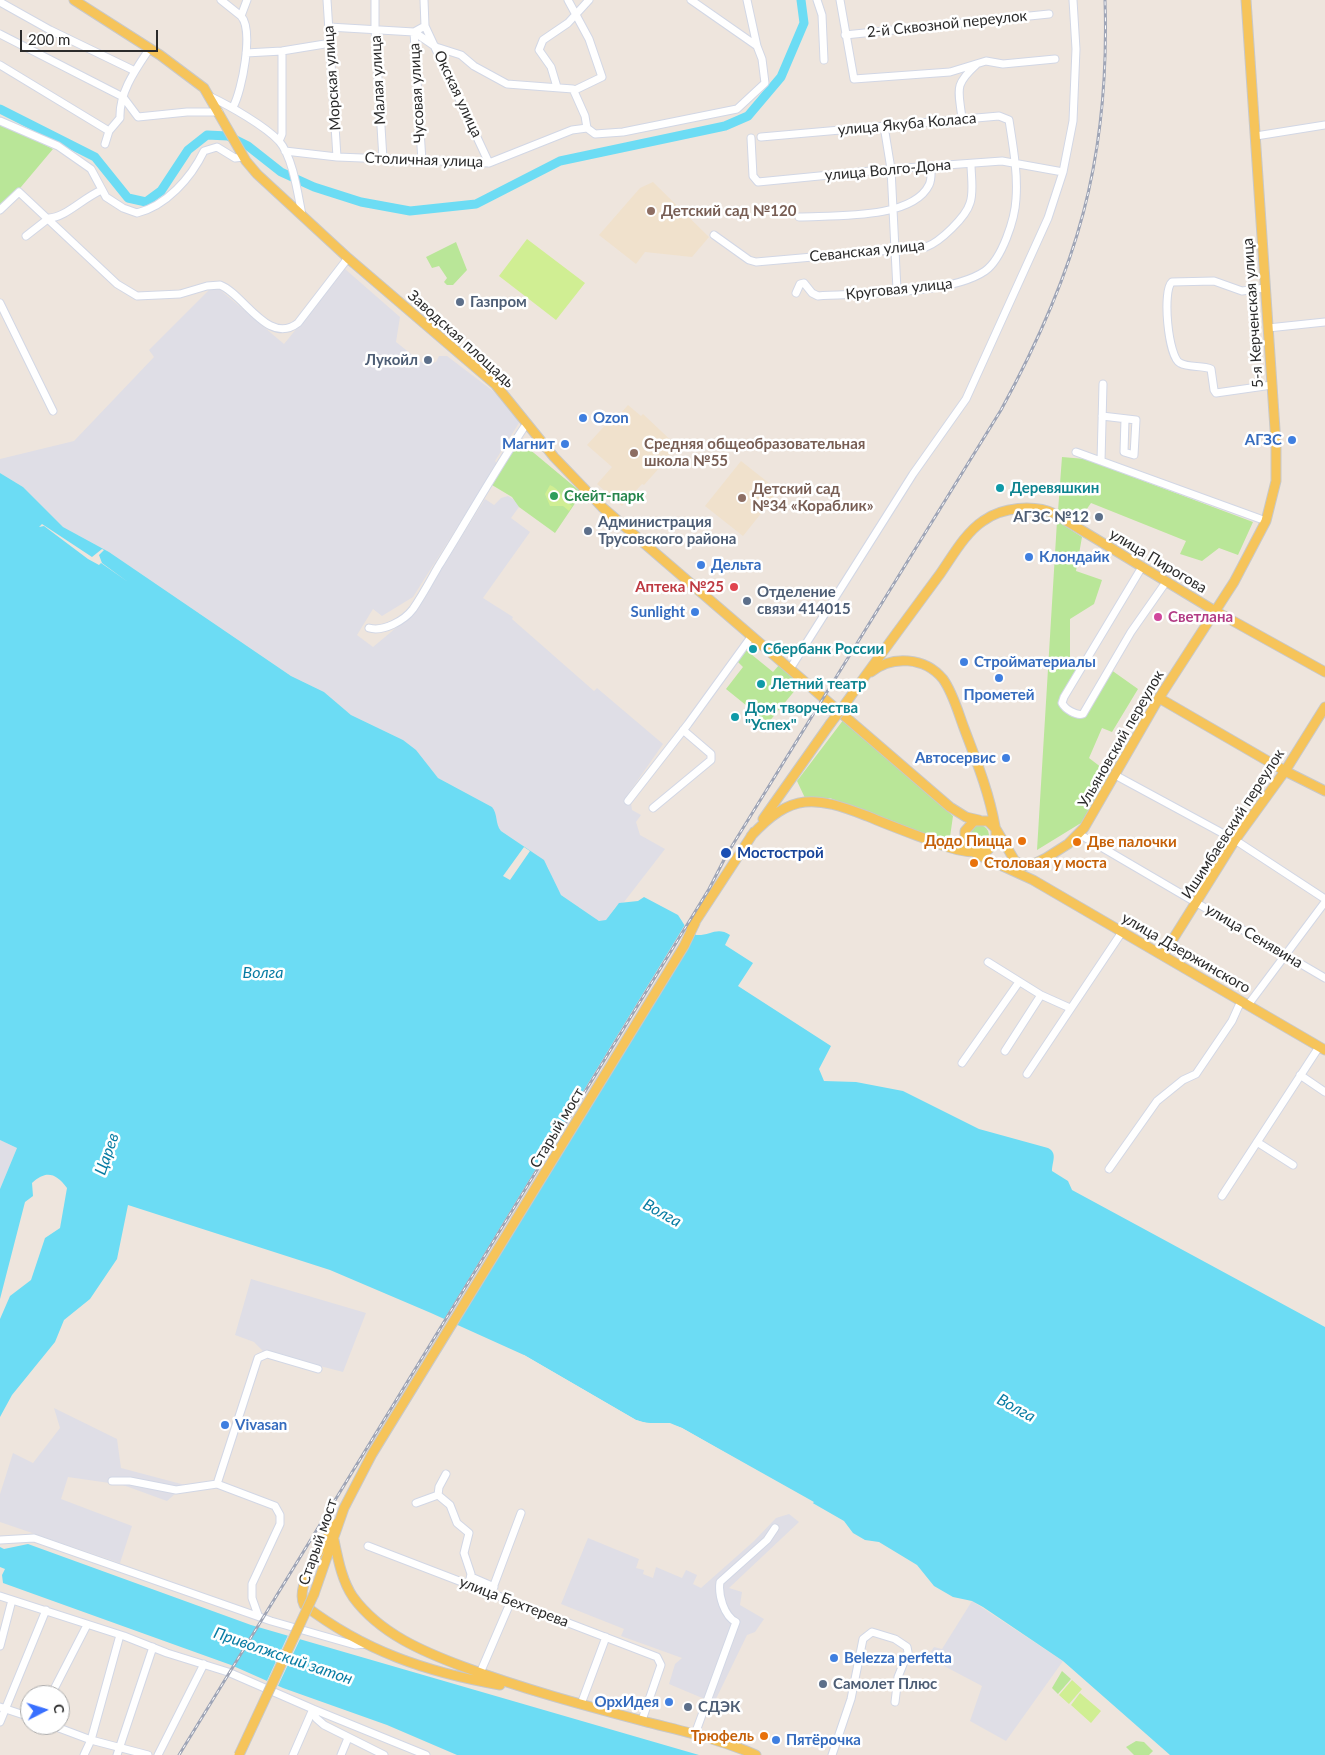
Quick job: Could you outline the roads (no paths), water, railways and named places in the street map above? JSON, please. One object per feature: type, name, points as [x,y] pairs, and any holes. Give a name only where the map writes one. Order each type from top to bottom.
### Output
[{"type":"main road","name":"Заводская площадь","points":[[74,0],[150,48],[189,75],[204,88],[211,97],[245,159],[348,258],[495,384],[562,467],[602,507],[950,807]]},
{"type":"main road","name":"5-я Керченская улица","points":[[1216,611],[1234,582],[1266,521],[1273,496],[1276,472],[1272,385],[1246,0]]},
{"type":"main road","name":"улица Пирогова","points":[[863,679],[957,551],[981,522],[1004,511],[1039,508],[1055,514],[1166,582],[1325,672]]},
{"type":"main road","name":"Ульяновский переулок","points":[[1015,861],[1022,865],[1034,864],[1055,853],[1079,834],[1159,698],[1216,611]]},
{"type":"main road","points":[[751,836],[863,679],[885,664],[909,660],[924,665],[942,679],[954,701],[990,800],[996,828],[996,841],[991,849],[974,852],[967,844],[958,818],[950,807]]},
{"type":"main road","points":[[1159,698],[1325,792]]},
{"type":"main road","name":"Ишимбаевский переулок","points":[[1163,955],[1198,902],[1235,840],[1285,771],[1325,707]]},
{"type":"main road","name":"улица Дзержинского","points":[[751,836],[766,820],[786,807],[815,801],[840,806],[941,845],[974,852],[1033,880],[1322,1048]]},
{"type":"main road","points":[[950,807],[966,817],[988,821],[996,828],[1015,861]]},
{"type":"main road","points":[[965,834],[970,823],[979,820]]},
{"type":"main road","name":"Старый мост","points":[[239,1755],[324,1571],[330,1539],[372,1454],[504,1232],[680,944],[751,836]]},
{"type":"main road","points":[[330,1539],[346,1582],[360,1606],[392,1633],[435,1656],[525,1689],[695,1734],[756,1755]]},
{"type":"main road","points":[[330,1539],[302,1585],[301,1599],[304,1605],[366,1644],[394,1658],[452,1677],[525,1689]]},
{"type":"main road","points":[[324,1571],[337,1574],[346,1582]]},
{"type":"street","points":[[221,0],[241,16],[246,24],[246,53],[238,97],[233,107]]},
{"type":"street","points":[[241,16],[247,0]]},
{"type":"street","name":"Морская улица","points":[[326,0],[331,43],[337,157]]},
{"type":"street","name":"Малая улица","points":[[376,0],[375,29],[383,159]]},
{"type":"street","name":"Чусовая улица","points":[[422,162],[414,32],[425,26],[424,0]]},
{"type":"street","points":[[329,27],[414,32],[436,47],[460,55],[474,66],[507,84],[570,88],[575,90],[602,77],[589,39],[568,0]]},
{"type":"street","points":[[557,87],[551,67],[539,50],[543,40],[568,23],[589,0]]},
{"type":"street","points":[[691,0],[757,46]]},
{"type":"street","points":[[575,90],[586,116],[587,128],[595,134],[623,132],[739,108],[767,80],[747,0]]},
{"type":"street","points":[[817,0],[822,15],[824,60]]},
{"type":"street","points":[[840,0],[854,79],[950,72],[986,61],[1003,64],[1055,59]]},
{"type":"street","points":[[790,669],[913,474],[966,398],[1048,218],[1063,172],[1073,121],[1076,49],[1073,0]]},
{"type":"street","points":[[0,2],[50,30],[135,71]]},
{"type":"street","name":"2-й Сквозной переулок","points":[[845,35],[1049,14]]},
{"type":"street","name":"Окская улица","points":[[425,26],[489,163]]},
{"type":"street","points":[[0,34],[123,96],[138,117],[187,112],[220,114]]},
{"type":"street","points":[[246,53],[282,51],[331,43]]},
{"type":"street","points":[[105,144],[109,131],[120,118],[119,105],[123,96],[135,71],[150,48]]},
{"type":"street","points":[[279,142],[282,134],[282,51]]},
{"type":"street","points":[[962,119],[958,87],[960,81],[978,63]]},
{"type":"street","points":[[0,65],[109,131]]},
{"type":"street","points":[[211,97],[233,107],[279,142],[285,151],[291,168],[302,215]]},
{"type":"street","name":"улица Якуба Коласа","points":[[761,137],[999,116],[1006,117],[1009,120],[1015,163]]},
{"type":"street","points":[[0,121],[58,146],[92,169],[106,197],[123,208],[137,213],[160,204],[198,164],[204,152],[217,147],[235,158],[245,159]]},
{"type":"street","points":[[1256,136],[1325,124]]},
{"type":"street","points":[[884,126],[890,169],[897,290]]},
{"type":"street","name":"Столичная улица","points":[[285,151],[337,157],[422,162],[489,163],[572,130],[587,128]]},
{"type":"street","name":"улица Волго-Дона","points":[[751,138],[753,176],[758,182],[890,169],[971,164],[1015,163],[1063,172]]},
{"type":"street","name":"Круговая улица","points":[[796,293],[800,284],[804,284],[812,294],[818,296],[936,288],[960,282],[985,271],[992,265],[1006,238],[1016,200],[1015,163]]},
{"type":"street","name":"Севанская улица","points":[[714,234],[749,260],[756,262],[926,247],[943,237],[970,203],[971,164]]},
{"type":"street","points":[[799,217],[884,212],[912,203],[926,191],[931,179],[932,166]]},
{"type":"street","points":[[26,236],[49,218],[58,218],[88,196],[102,190]]},
{"type":"street","points":[[0,210],[20,192],[117,284],[133,294],[180,294],[207,286],[220,285],[267,324],[279,328],[291,328],[298,323],[348,258]]},
{"type":"street","points":[[1265,288],[1242,291],[1210,280],[1172,282],[1168,290],[1168,319],[1171,350],[1175,358],[1181,363],[1211,369],[1216,393],[1272,385]]},
{"type":"street","points":[[0,303],[53,411]]},
{"type":"street","points":[[1268,328],[1325,322]]},
{"type":"street","points":[[1101,461],[1103,384]]},
{"type":"street","points":[[1102,416],[1136,420],[1134,455],[1124,452],[1125,419]]},
{"type":"street","points":[[369,628],[379,630],[398,622],[412,610],[496,468],[527,423]]},
{"type":"street","points":[[1076,452],[1266,521]]},
{"type":"street","points":[[1142,567],[1064,698],[1062,703],[1064,707],[1078,714],[1083,714],[1131,632],[1166,582]]},
{"type":"street","points":[[628,801],[752,636]]},
{"type":"street","points":[[653,808],[711,760],[710,754],[683,730]]},
{"type":"street","points":[[1109,1169],[1156,1101],[1183,1080],[1196,1074],[1245,1003],[1325,900],[1235,840],[1114,775]]},
{"type":"street","name":"улица Сенявина","points":[[1079,834],[1325,978]]},
{"type":"street","points":[[1015,861],[1033,880]]},
{"type":"street","points":[[1027,1074],[1122,932]]},
{"type":"street","points":[[988,962],[1041,996],[1070,1008]]},
{"type":"street","points":[[962,1063],[1019,982]]},
{"type":"street","points":[[1005,1051],[1041,996]]},
{"type":"street","points":[[1222,1196],[1300,1076],[1322,1048]]},
{"type":"street","points":[[1300,1076],[1325,1092]]},
{"type":"street","points":[[1257,1142],[1293,1165]]},
{"type":"street","points":[[217,1484],[258,1358],[262,1354],[268,1354],[318,1369]]},
{"type":"street","points":[[416,1503],[438,1495],[446,1474]]},
{"type":"street","points":[[112,1481],[130,1481],[176,1490],[217,1484],[275,1506],[280,1515],[280,1524],[252,1584],[252,1598],[258,1615]]},
{"type":"street","points":[[438,1495],[450,1505],[457,1523],[469,1533],[464,1553],[470,1581]]},
{"type":"street","points":[[493,1590],[521,1513]]},
{"type":"street","points":[[695,1734],[736,1622],[726,1614],[719,1589],[720,1582],[767,1540],[775,1528]]},
{"type":"street","points":[[0,1540],[34,1538],[258,1615],[355,1645],[366,1644]]},
{"type":"street","name":"улица Бехтерева","points":[[368,1546],[470,1581],[493,1590],[511,1601],[659,1659],[661,1665],[642,1720]]},
{"type":"street","points":[[0,1596],[120,1635],[167,1654],[228,1672],[426,1755]]},
{"type":"street","points":[[0,1646],[12,1600]]},
{"type":"street","points":[[480,1673],[511,1601]]},
{"type":"street","points":[[0,1722],[3,1708],[46,1610]]},
{"type":"street","points":[[56,1685],[87,1624]]},
{"type":"street","points":[[832,1755],[851,1700],[863,1639],[872,1632],[895,1639],[907,1647],[908,1652],[898,1677],[895,1702]]},
{"type":"street","points":[[84,1755],[91,1740],[120,1635]]},
{"type":"street","points":[[581,1704],[606,1637]]},
{"type":"street","points":[[118,1752],[153,1647]]},
{"type":"street","points":[[158,1755],[204,1664]]},
{"type":"street","points":[[3,1708],[20,1714]]},
{"type":"street","points":[[313,1709],[320,1722],[376,1753],[384,1755]]},
{"type":"street","points":[[293,1755],[313,1709]]},
{"type":"street","points":[[70,1732],[118,1752],[148,1755]]},
{"type":"street","points":[[341,1755],[348,1738]]},
{"type":"water","name":"Волга","points":[[0,473],[23,487],[63,527],[109,552],[291,676],[324,692],[351,715],[403,740],[416,750],[438,778],[492,807],[501,831],[544,860],[561,895],[599,921],[606,920],[619,903],[638,901],[644,897],[678,915],[687,929],[696,935],[721,931],[730,935],[725,945],[753,963],[738,986],[831,1046],[819,1069],[824,1081],[856,1082],[903,1091],[979,1129],[1048,1148],[1054,1155],[1052,1171],[1068,1181],[1072,1190],[1325,1327],[1325,1755],[1170,1755],[1063,1661],[983,1607],[972,1601],[953,1597],[934,1586],[917,1565],[879,1542],[865,1540],[853,1533],[844,1521],[682,1428],[636,1420],[524,1355],[330,1270],[128,1205],[117,1259],[90,1299],[64,1320],[55,1342],[12,1395],[0,1417],[0,1319],[10,1296],[31,1280],[45,1238],[60,1228],[67,1188],[59,1179],[51,1175],[42,1176],[32,1183],[33,1196],[25,1202],[0,1299],[0,1189],[17,1148],[0,1140]]},
{"type":"water","name":"Приволжский затон","points":[[28,1544],[251,1625],[699,1755],[457,1755],[387,1725],[283,1688],[231,1665],[3,1583],[2,1575],[5,1569],[0,1567],[0,1547],[4,1549]]},
{"type":"waterway","points":[[0,109],[95,157],[128,198],[146,202],[161,191],[188,150],[207,135],[228,136],[248,146],[281,172],[314,187],[361,202],[410,211],[476,204],[560,161],[725,126],[748,116],[781,77],[804,23],[801,0]]},
{"type":"railway","points":[[179,1755],[709,889],[727,854],[1001,410],[1050,310],[1069,261],[1083,212],[1094,163],[1102,112],[1105,58],[1105,0]]},
{"type":"place","name":"Детский сад №120","points":[[651,211]]},
{"type":"place","name":"Газпром","points":[[460,302]]},
{"type":"place","name":"Лукойл","points":[[428,360]]},
{"type":"place","name":"Ozon","points":[[583,418]]},
{"type":"place","name":"АГЗС","points":[[1292,440]]},
{"type":"place","name":"Магнит","points":[[565,444]]},
{"type":"place","name":"Средняя общеобразовательная школа №55","points":[[634,453]]},
{"type":"place","name":"Деревяшкин","points":[[1000,488]]},
{"type":"place","name":"Скейт-парк","points":[[554,496]]},
{"type":"place","name":"Детский сад №34 «Кораблик»","points":[[742,498]]},
{"type":"place","name":"АГЗС №12","points":[[1099,517]]},
{"type":"place","name":"Администрация Трусовского района","points":[[588,531]]},
{"type":"place","name":"Клондайк","points":[[1029,557]]},
{"type":"place","name":"Дельта","points":[[701,565]]},
{"type":"place","name":"Аптека №25","points":[[734,587]]},
{"type":"place","name":"Отделение связи 414015","points":[[747,601]]},
{"type":"place","name":"Sunlight","points":[[695,612]]},
{"type":"place","name":"Светлана","points":[[1158,617]]},
{"type":"place","name":"Сбербанк России","points":[[753,649]]},
{"type":"place","name":"Стройматериалы","points":[[964,662]]},
{"type":"place","name":"Прометей","points":[[999,678]]},
{"type":"place","name":"Летний театр","points":[[761,684]]},
{"type":"place","name":"Дом творчества \"Успех\"","points":[[735,717]]},
{"type":"place","name":"Автосервис","points":[[1006,758]]},
{"type":"place","name":"Додо Пицца","points":[[1022,841]]},
{"type":"place","name":"Две палочки","points":[[1077,842]]},
{"type":"place","name":"Мостострой","points":[[726,853]]},
{"type":"place","name":"Столовая у моста","points":[[974,863]]},
{"type":"place","name":"Vivasan","points":[[225,1425]]},
{"type":"place","name":"Belezza perfetta","points":[[834,1658]]},
{"type":"place","name":"Самолет Плюс","points":[[823,1684]]},
{"type":"place","name":"ОрхИдея","points":[[669,1702]]},
{"type":"place","name":"СДЭК","points":[[688,1707]]},
{"type":"place","name":"Трюфель","points":[[764,1736]]},
{"type":"place","name":"Пятёрочка","points":[[776,1740]]},
{"type":"water label","name":"Царев","points":[[107,1154]]}]
